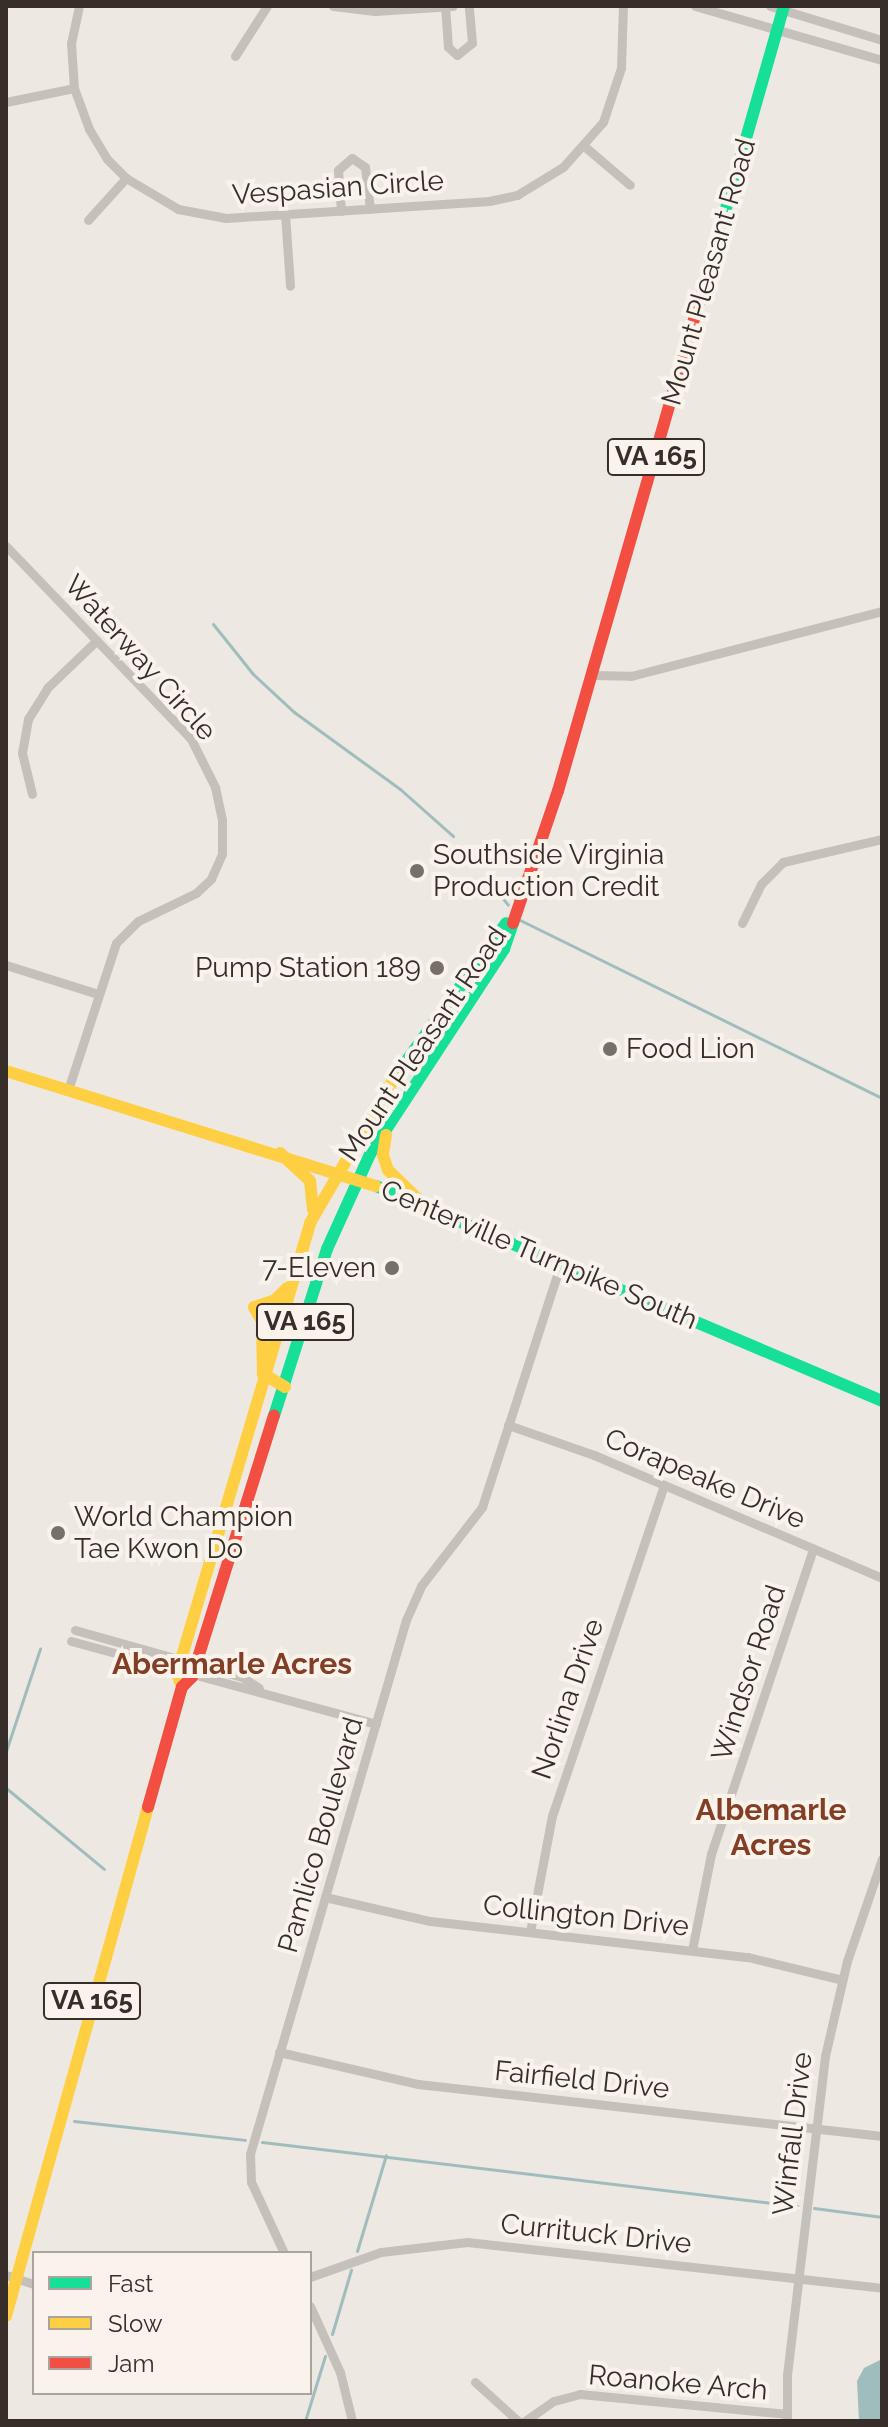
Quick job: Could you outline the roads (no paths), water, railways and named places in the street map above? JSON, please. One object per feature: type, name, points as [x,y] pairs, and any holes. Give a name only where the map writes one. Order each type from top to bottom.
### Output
[{"type":"main road","name":"Mount Pleasant Road","points":[[6,2316],[11,2277],[187,1682],[196,1664],[327,1249],[357,1178],[388,1124],[504,949],[592,675],[778,27],[779,7]]},
{"type":"main road","name":"Mount Pleasant Road","points":[[177,1673],[288,1287],[310,1223],[337,1170],[394,1078],[518,905]]},
{"type":"main road","name":"Centerville Turnpike South","points":[[6,1071],[337,1170],[561,1262],[882,1401]]},
{"type":"main road","points":[[388,1124],[385,1163],[424,1205]]},
{"type":"main road","points":[[280,1153],[313,1186],[310,1223]]},
{"type":"main road","points":[[285,1387],[263,1374],[262,1321],[254,1307],[275,1300],[288,1287]]},
{"type":"main road","points":[[177,1673],[187,1682]]},
{"type":"street","name":"Vespasian Circle","points":[[79,6],[71,43],[74,88],[89,129],[126,178],[151,196],[199,216],[341,211],[517,195],[563,167],[603,122],[617,87],[623,6]]},
{"type":"street","points":[[235,56],[267,6]]},
{"type":"street","points":[[333,6],[375,11],[453,6]]},
{"type":"street","points":[[445,6],[448,47],[457,55],[472,43],[469,6]]},
{"type":"street","points":[[695,6],[778,27],[882,60]]},
{"type":"street","points":[[779,7],[882,40]]},
{"type":"street","points":[[6,102],[74,88]]},
{"type":"street","points":[[584,146],[630,185]]},
{"type":"street","points":[[341,211],[338,170],[352,158],[365,167],[370,209]]},
{"type":"street","points":[[88,220],[126,178]]},
{"type":"street","points":[[285,214],[290,286]]},
{"type":"street","name":"Waterway Circle","points":[[6,546],[191,739],[215,787],[223,835],[221,861],[211,879],[123,934],[98,994],[68,1090]]},
{"type":"street","points":[[592,675],[631,676],[882,611]]},
{"type":"street","points":[[32,794],[22,753],[28,719],[47,688],[97,640]]},
{"type":"street","points":[[742,923],[761,884],[783,862],[882,839]]},
{"type":"street","points":[[6,965],[98,994]]},
{"type":"street","name":"Pamlico Boulevard","points":[[283,2251],[251,2182],[248,2165],[279,2052],[411,1607],[430,1573],[482,1507],[561,1262]]},
{"type":"street","name":"Corapeake Drive","points":[[508,1425],[664,1485],[882,1578]]},
{"type":"street","name":"Norlina Drive","points":[[530,1932],[552,1816],[664,1485]]},
{"type":"street","name":"Windsor Road","points":[[692,1950],[711,1854],[813,1549]]},
{"type":"street","points":[[75,1630],[242,1677],[261,1690]]},
{"type":"street","points":[[71,1641],[177,1673]]},
{"type":"street","points":[[187,1682],[261,1690],[376,1724]]},
{"type":"street","name":"Winfall Drive","points":[[786,2418],[814,2128],[842,1980],[882,1859]]},
{"type":"street","name":"Collington Drive","points":[[325,1897],[391,1914],[748,1957],[842,1980]]},
{"type":"street","name":"Fairfield Drive","points":[[279,2052],[418,2084],[882,2136]]},
{"type":"street","name":"Currituck Drive","points":[[312,2276],[381,2252],[467,2242],[882,2288]]},
{"type":"street","points":[[11,2277],[32,2283]]},
{"type":"street","points":[[312,2310],[340,2372],[352,2421]]},
{"type":"street","points":[[475,2382],[518,2421]]},
{"type":"street","name":"Roanoke Arch","points":[[525,2421],[554,2401],[580,2394],[786,2418]]},
{"type":"water","points":[[882,2359],[882,2421],[859,2421],[857,2381],[864,2368]]},
{"type":"waterway","points":[[213,624],[253,674],[294,712],[400,789],[453,836]]},
{"type":"waterway","points":[[501,896],[508,905]]},
{"type":"waterway","points":[[520,920],[882,1098]]},
{"type":"waterway","points":[[6,1751],[40,1649]]},
{"type":"waterway","points":[[6,1788],[104,1869]]},
{"type":"waterway","points":[[74,2121],[245,2140]]},
{"type":"waterway","points":[[262,2142],[797,2206]]},
{"type":"waterway","points":[[357,2251],[386,2155]]},
{"type":"waterway","points":[[814,2208],[882,2217]]},
{"type":"waterway","points":[[332,2334],[351,2270]]},
{"type":"waterway","points":[[305,2421],[325,2356]]},
{"type":"place","name":"Southside Virginia Production Credit","points":[[417,871]]},
{"type":"place","name":"Pump Station 189","points":[[437,968]]},
{"type":"place","name":"Food Lion","points":[[610,1049]]},
{"type":"place","name":"7-Eleven","points":[[392,1268]]},
{"type":"place","name":"World Champion Tae Kwon Do","points":[[58,1533]]},
{"type":"district","name":"Abermarle Acres","points":[[232,1664]]},
{"type":"district","name":"Albemarle Acres","points":[[771,1827]]}]
